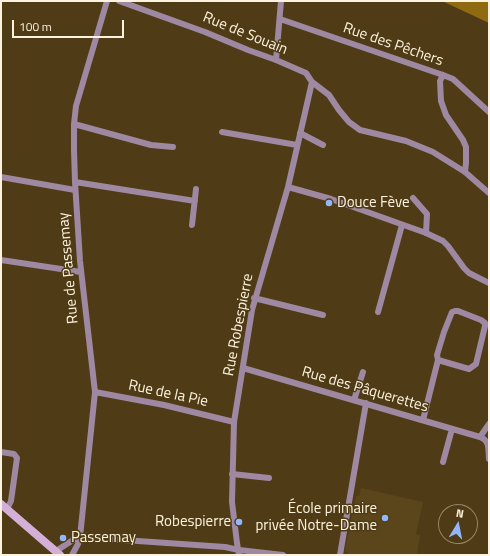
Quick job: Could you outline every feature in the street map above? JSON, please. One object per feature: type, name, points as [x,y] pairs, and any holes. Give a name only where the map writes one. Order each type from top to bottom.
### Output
[{"type":"main road","points":[[4,506],[58,553]]},
{"type":"street","name":"Rue de Passemay","points":[[72,555],[80,537],[95,392],[81,272],[75,190],[74,124],[76,106],[107,1]]},
{"type":"street","name":"Rue de Souain","points":[[119,1],[205,32],[306,73],[312,82],[329,95],[348,122],[360,130],[406,141],[433,152],[465,172],[489,193]]},
{"type":"street","points":[[276,60],[281,1]]},
{"type":"street","name":"Rue des Pêchers","points":[[280,19],[453,79],[489,112]]},
{"type":"street","points":[[443,75],[440,81],[441,101],[446,115],[466,146],[465,172]]},
{"type":"street","name":"Rue Robespierre","points":[[239,552],[232,502],[234,422],[254,298],[288,187],[312,82]]},
{"type":"street","points":[[74,124],[151,145],[173,146]]},
{"type":"street","points":[[222,132],[297,145]]},
{"type":"street","points":[[300,133],[323,145]]},
{"type":"street","points":[[1,177],[75,190]]},
{"type":"street","points":[[75,182],[195,201]]},
{"type":"street","points":[[288,187],[332,199],[426,233],[443,241],[469,273],[489,283]]},
{"type":"street","points":[[192,225],[196,189]]},
{"type":"street","points":[[413,198],[427,214],[426,233]]},
{"type":"street","points":[[378,312],[402,225]]},
{"type":"street","points":[[1,260],[81,272]]},
{"type":"street","points":[[254,298],[323,315]]},
{"type":"street","points":[[423,420],[438,360],[437,355],[452,312],[458,311],[485,323],[476,364],[469,369],[438,360]]},
{"type":"street","name":"Rue des Pâquerettes","points":[[243,368],[480,437]]},
{"type":"street","points":[[354,400],[363,372]]},
{"type":"street","name":"Rue de la Pie","points":[[95,392],[164,405],[234,422]]},
{"type":"street","points":[[340,555],[366,403]]},
{"type":"street","points":[[489,424],[480,437],[486,439],[489,443],[489,459]]},
{"type":"street","points":[[443,462],[452,429]]},
{"type":"street","points":[[1,452],[14,454],[17,458],[11,501],[4,506]]},
{"type":"street","points":[[232,474],[270,478]]},
{"type":"street","points":[[58,553],[73,540],[80,537],[225,547],[239,552],[283,555]]},
{"type":"shaded area","points":[[442,1],[489,1],[489,23]]},
{"type":"shaded area","name":"École primaire privée Notre-Dame","points":[[361,488],[423,502],[416,534],[420,535],[417,555],[347,555],[348,552],[345,551],[356,496],[359,496]]},
{"type":"place","name":"Douce Fève","points":[[329,203]]},
{"type":"place","name":"École primaire privée Notre-Dame","points":[[385,518]]},
{"type":"place","name":"Robespierre","points":[[239,522]]},
{"type":"place","name":"Passemay","points":[[63,538]]}]
